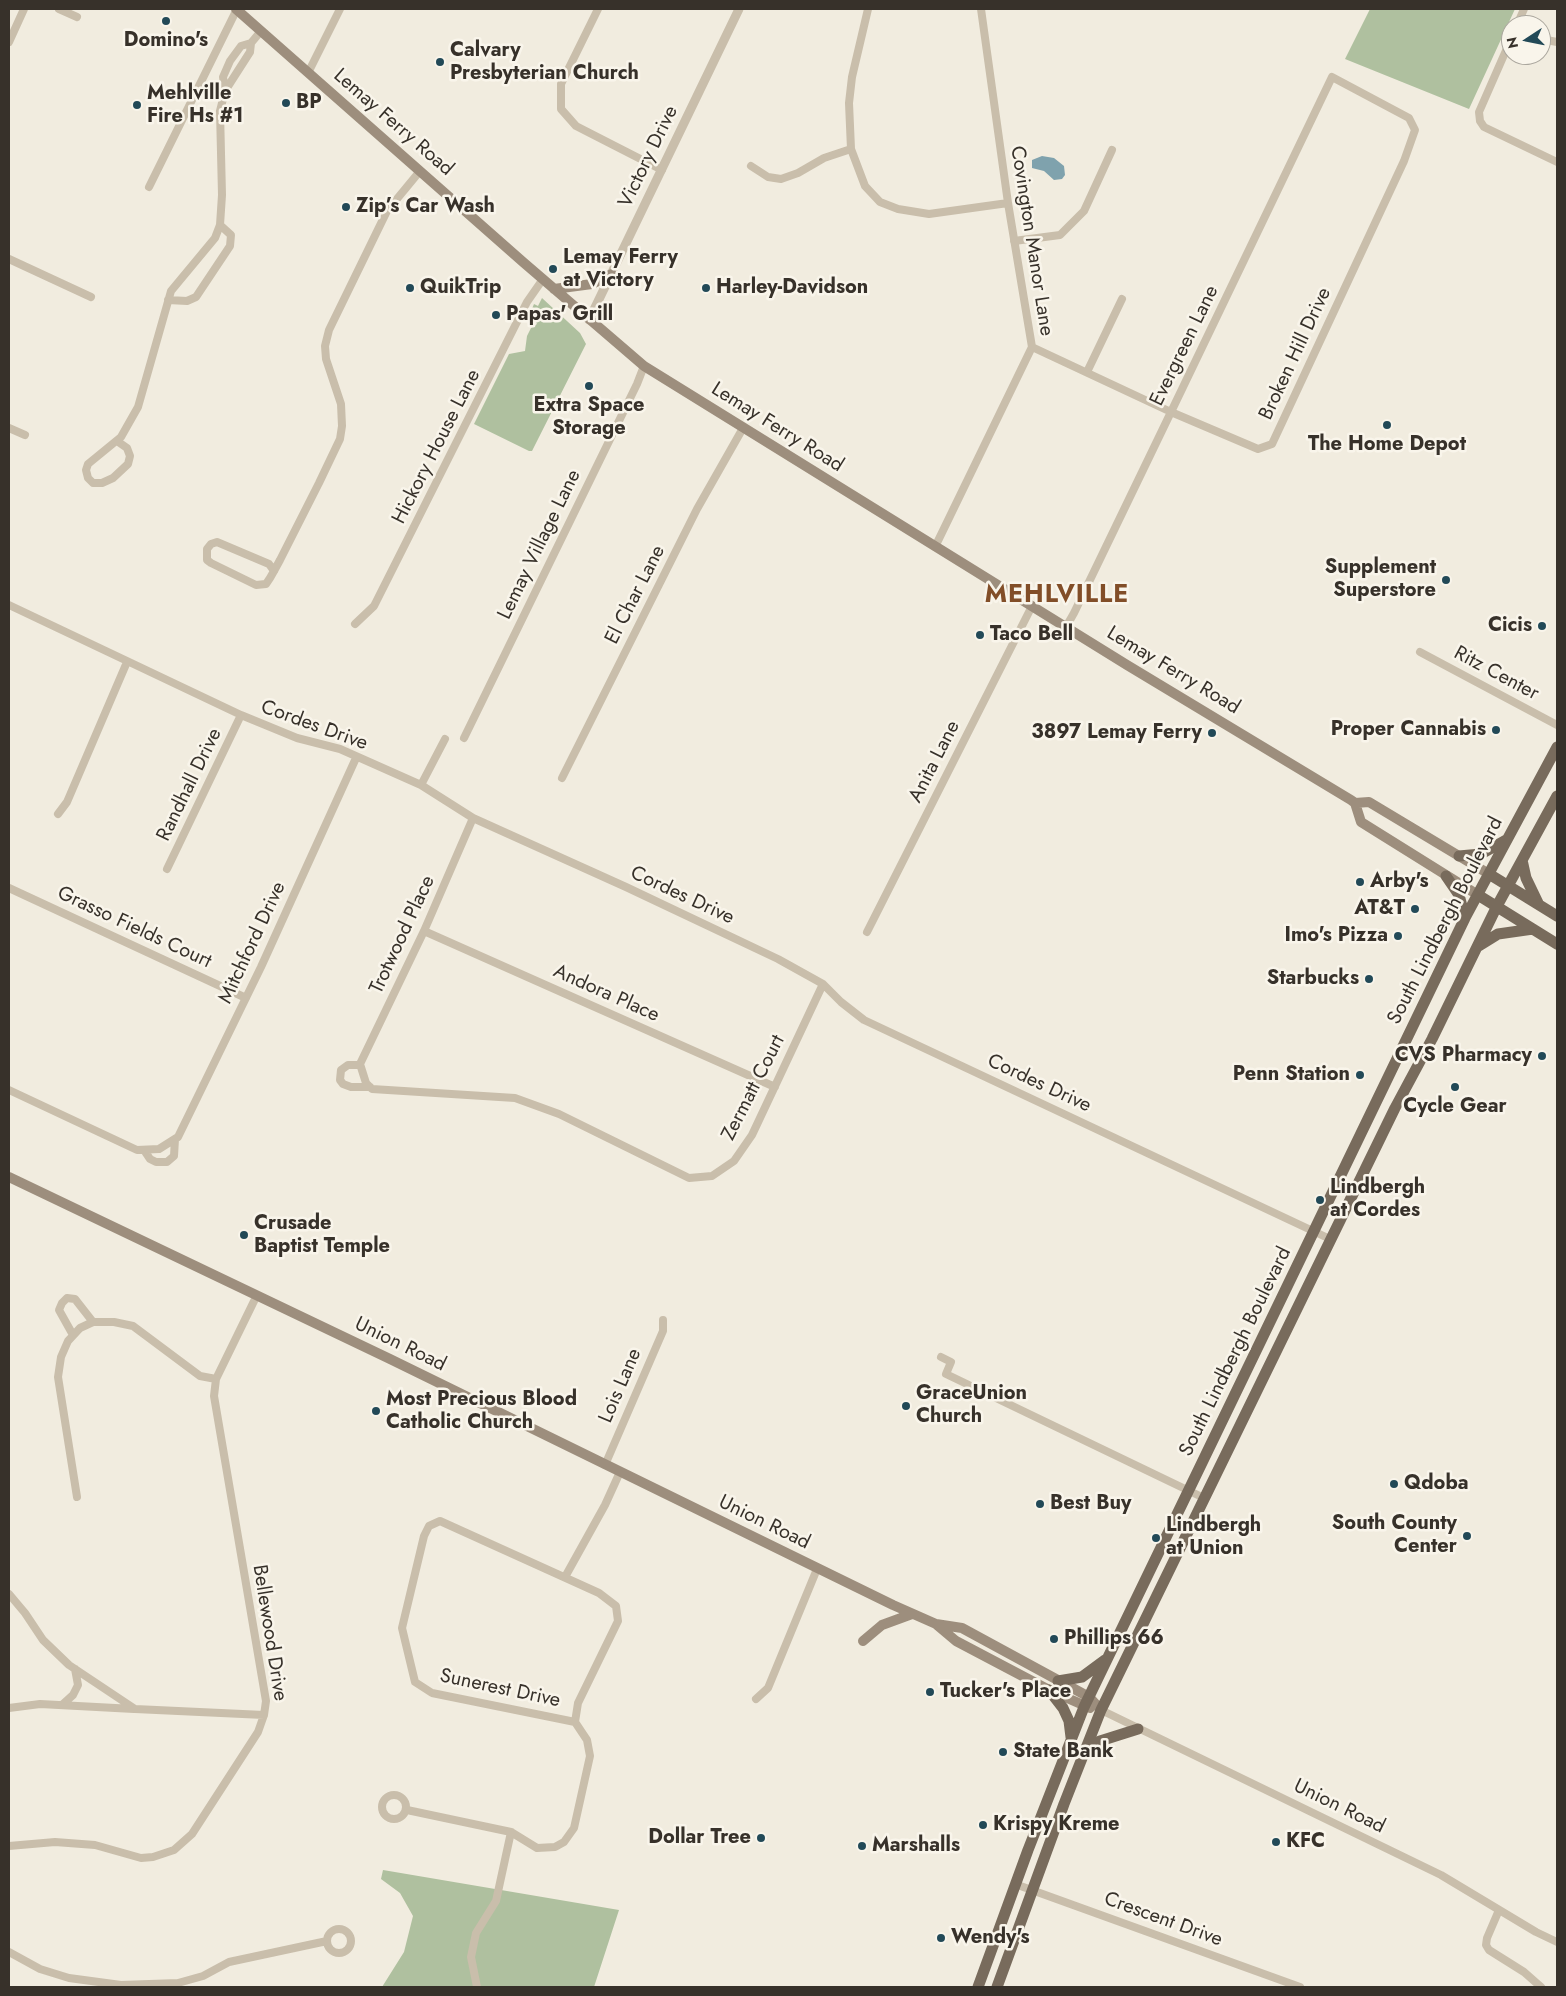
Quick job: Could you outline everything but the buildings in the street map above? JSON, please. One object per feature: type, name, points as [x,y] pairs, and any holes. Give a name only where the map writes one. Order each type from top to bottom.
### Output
[{"type":"main road","name":"Lemay Ferry Road","points":[[237,9],[589,320],[644,366],[1066,628],[1355,803],[1369,802],[1557,916]]},
{"type":"main road","points":[[554,289],[592,284],[612,274]]},
{"type":"main road","name":"South Lindbergh Boulevard","points":[[978,1987],[1071,1738],[1108,1657],[1315,1232],[1465,918],[1557,747]]},
{"type":"main road","name":"South Lindbergh Boulevard","points":[[997,1987],[1101,1710],[1330,1239],[1497,906],[1557,796]]},
{"type":"main road","points":[[1355,803],[1361,822],[1557,944]]},
{"type":"main road","points":[[1460,856],[1481,854],[1507,839]]},
{"type":"main road","points":[[1522,860],[1526,878],[1538,905]]},
{"type":"main road","points":[[1446,876],[1458,895],[1465,918]]},
{"type":"main road","points":[[1477,946],[1498,934],[1533,929]]},
{"type":"main road","name":"Union Road","points":[[9,1177],[257,1295],[912,1614],[936,1624],[962,1628],[1058,1681],[1101,1710]]},
{"type":"main road","points":[[863,1641],[882,1625],[912,1614]]},
{"type":"main road","name":"Union Road","points":[[936,1624],[956,1641],[1049,1690],[1087,1702]]},
{"type":"main road","points":[[1058,1681],[1082,1677],[1108,1657]]},
{"type":"main road","points":[[1049,1690],[1063,1708],[1069,1721],[1071,1738]]},
{"type":"main road","points":[[1084,1753],[1100,1741],[1138,1729]]},
{"type":"street","points":[[9,42],[24,9]]},
{"type":"street","points":[[59,9],[78,17]]},
{"type":"street","points":[[148,187],[237,9]]},
{"type":"street","points":[[308,73],[340,9]]},
{"type":"street","points":[[598,9],[560,84],[561,109],[576,126],[662,170]]},
{"type":"street","name":"Victory Drive","points":[[589,320],[739,9]]},
{"type":"street","points":[[868,9],[851,86],[849,104],[851,149],[865,186],[880,202],[898,209],[929,214],[1008,203]]},
{"type":"street","name":"Covington Manor Lane","points":[[935,547],[1032,346],[1008,203],[981,9]]},
{"type":"street","points":[[117,441],[127,448],[130,456],[128,464],[113,478],[102,483],[93,483],[88,478],[86,470],[88,464],[117,441],[130,424],[138,407],[170,291],[215,238],[220,225],[222,195],[220,110],[225,91],[223,78],[230,62],[241,46],[251,43],[261,31]]},
{"type":"street","points":[[1501,62],[1479,112],[1480,121],[1484,127],[1557,162]]},
{"type":"street","name":"Broken Hill Drive","points":[[1032,346],[1171,412],[1258,449],[1272,444],[1404,162],[1415,130],[1409,118],[1332,77]]},
{"type":"street","name":"Evergreen Lane","points":[[1066,628],[1332,77]]},
{"type":"street","points":[[751,166],[768,177],[781,179],[798,173],[824,158],[851,149]]},
{"type":"street","points":[[1014,242],[1060,235],[1084,211],[1112,150]]},
{"type":"street","points":[[274,571],[269,564],[217,542],[211,544],[207,549],[207,560],[211,563],[256,585],[266,584],[274,571],[340,439],[342,426],[341,404],[326,360],[325,346],[329,330],[387,211],[420,171]]},
{"type":"street","points":[[168,300],[188,301],[196,297],[230,246],[231,235],[220,225]]},
{"type":"street","points":[[9,259],[91,297]]},
{"type":"street","name":"Hickory House Lane","points":[[355,624],[374,606],[527,302],[543,279]]},
{"type":"street","points":[[1087,372],[1122,299]]},
{"type":"street","name":"Lemay Village Lane","points":[[464,738],[644,366]]},
{"type":"street","points":[[9,428],[24,435]]},
{"type":"street","name":"El Char Lane","points":[[562,778],[697,509],[743,428]]},
{"type":"street","points":[[9,616],[11,606]]},
{"type":"street","name":"Cordes Drive","points":[[11,606],[241,716],[297,738],[340,749],[356,758],[421,785],[473,818],[626,886],[778,959],[823,984],[841,1002],[864,1020],[1330,1239]]},
{"type":"street","name":"Anita Lane","points":[[867,932],[1032,606]]},
{"type":"street","name":"Ritz Center","points":[[1420,652],[1557,725]]},
{"type":"street","points":[[58,814],[67,802],[128,662]]},
{"type":"street","name":"Randhall Drive","points":[[167,869],[241,716]]},
{"type":"street","points":[[421,785],[445,739]]},
{"type":"street","name":"Mitchford Drive","points":[[9,1090],[119,1143],[144,1150],[150,1159],[156,1162],[167,1162],[174,1156],[175,1139],[185,1125],[246,998],[356,758]]},
{"type":"street","name":"Trotwood Place","points":[[360,1065],[424,931],[473,818]]},
{"type":"street","name":"Grasso Fields Court","points":[[9,888],[246,998]]},
{"type":"street","name":"Andora Place","points":[[424,931],[775,1087]]},
{"type":"street","name":"Zermatt Court","points":[[370,1087],[372,1089],[504,1097],[524,1100],[559,1114],[689,1178],[712,1176],[734,1161],[752,1135],[823,984]]},
{"type":"street","points":[[348,1065],[360,1065],[370,1087],[351,1087],[343,1084],[340,1080],[341,1070],[348,1065]]},
{"type":"street","points":[[144,1150],[159,1149],[175,1139]]},
{"type":"street","name":"Bellewood Drive","points":[[9,1846],[55,1842],[95,1845],[141,1858],[153,1857],[174,1850],[192,1834],[258,1732],[264,1715],[266,1701],[214,1402],[216,1379],[257,1295]]},
{"type":"street","points":[[73,1336],[59,1310],[67,1298],[75,1299],[93,1322]]},
{"type":"street","name":"Lois Lane","points":[[605,1465],[663,1331],[663,1320]]},
{"type":"street","points":[[77,1497],[58,1377],[61,1357],[68,1341],[80,1328],[93,1322],[114,1322],[132,1326],[200,1376],[216,1379]]},
{"type":"street","points":[[941,1357],[951,1362],[946,1374],[1204,1498]]},
{"type":"street","points":[[407,1810],[511,1832],[537,1848],[555,1847],[564,1842],[574,1828],[590,1756],[587,1740],[574,1722],[578,1703],[618,1621],[616,1606],[599,1592],[565,1577],[605,1505],[620,1472]]},
{"type":"street","name":"Sunerest Drive","points":[[565,1577],[440,1521],[429,1526],[424,1536],[402,1628],[415,1682],[432,1693],[574,1722]]},
{"type":"street","points":[[756,1699],[768,1688],[817,1569]]},
{"type":"street","points":[[9,1594],[25,1613],[43,1640],[75,1670],[135,1709]]},
{"type":"street","points":[[62,1705],[73,1695],[78,1685],[75,1670]]},
{"type":"street","points":[[9,1708],[40,1704],[264,1715]]},
{"type":"street","name":"Union Road","points":[[1101,1710],[1441,1876],[1557,1942]]},
{"type":"street","points":[[477,1987],[471,1957],[476,1933],[496,1901],[511,1832]]},
{"type":"street","name":"Crescent Drive","points":[[1015,1884],[1300,1987]]},
{"type":"street","points":[[1499,1910],[1487,1938],[1486,1945],[1488,1950],[1524,1972],[1541,1987]]},
{"type":"street","points":[[9,1952],[40,1969],[69,1978],[121,1985],[178,1983],[203,1976],[229,1962],[327,1941]]},
{"type":"green space","points":[[1370,9],[1515,9],[1512,15],[1501,15],[1501,39],[1469,109],[1345,59]]},
{"type":"green space","points":[[542,298],[580,333],[586,344],[532,451],[529,451],[474,424],[509,354],[525,351],[527,336],[531,328],[537,324],[535,320],[528,318],[534,304],[538,306]]},
{"type":"green space","points":[[383,1870],[619,1910],[594,1987],[382,1987],[404,1952],[413,1916],[400,1893],[381,1879]]},
{"type":"water","points":[[1042,156],[1054,158],[1064,166],[1065,175],[1062,179],[1054,180],[1044,171],[1032,168],[1032,160]]},
{"type":"place","name":"Domino's","points":[[166,21]]},
{"type":"place","name":"Calvary Presbyterian Church","points":[[440,62]]},
{"type":"place","name":"BP","points":[[286,103]]},
{"type":"place","name":"Mehlville Fire Hs #1","points":[[137,105]]},
{"type":"place","name":"Zip’s Car Wash","points":[[346,207]]},
{"type":"place","name":"Lemay Ferry at Victory","points":[[553,269]]},
{"type":"place","name":"QuikTrip","points":[[410,288]]},
{"type":"place","name":"Harley-Davidson","points":[[706,288]]},
{"type":"place","name":"Papas' Grill","points":[[496,315]]},
{"type":"place","name":"Extra Space Storage","points":[[589,386]]},
{"type":"place","name":"The Home Depot","points":[[1387,425]]},
{"type":"place","name":"Supplement Superstore","points":[[1446,580]]},
{"type":"place","name":"Cicis","points":[[1542,626]]},
{"type":"place","name":"Taco Bell","points":[[980,635]]},
{"type":"place","name":"Proper Cannabis","points":[[1496,730]]},
{"type":"place","name":"3897 Lemay Ferry","points":[[1212,733]]},
{"type":"place","name":"Arby's","points":[[1360,882]]},
{"type":"place","name":"AT&T","points":[[1415,909]]},
{"type":"place","name":"Imo's Pizza","points":[[1398,936]]},
{"type":"place","name":"Starbucks","points":[[1369,979]]},
{"type":"place","name":"CVS Pharmacy","points":[[1542,1056]]},
{"type":"place","name":"Penn Station","points":[[1360,1075]]},
{"type":"place","name":"Cycle Gear","points":[[1455,1087]]},
{"type":"place","name":"Lindbergh at Cordes","points":[[1320,1200]]},
{"type":"place","name":"Crusade Baptist Temple","points":[[244,1235]]},
{"type":"place","name":"GraceUnion Church","points":[[906,1406]]},
{"type":"place","name":"Most Precious Blood Catholic Church","points":[[376,1411]]},
{"type":"place","name":"Qdoba","points":[[1394,1484]]},
{"type":"place","name":"Best Buy","points":[[1040,1504]]},
{"type":"place","name":"South County Center","points":[[1467,1536]]},
{"type":"place","name":"Lindbergh at Union","points":[[1156,1538]]},
{"type":"place","name":"Phillips 66","points":[[1054,1639]]},
{"type":"place","name":"Tucker's Place","points":[[930,1692]]},
{"type":"place","name":"State Bank","points":[[1003,1752]]},
{"type":"place","name":"Krispy Kreme","points":[[983,1825]]},
{"type":"place","name":"Dollar Tree","points":[[761,1838]]},
{"type":"place","name":"KFC","points":[[1276,1842]]},
{"type":"place","name":"Marshalls","points":[[862,1846]]},
{"type":"place","name":"Wendy's","points":[[941,1938]]},
{"type":"district","name":"MEHLVILLE","points":[[1057,596]]}]
